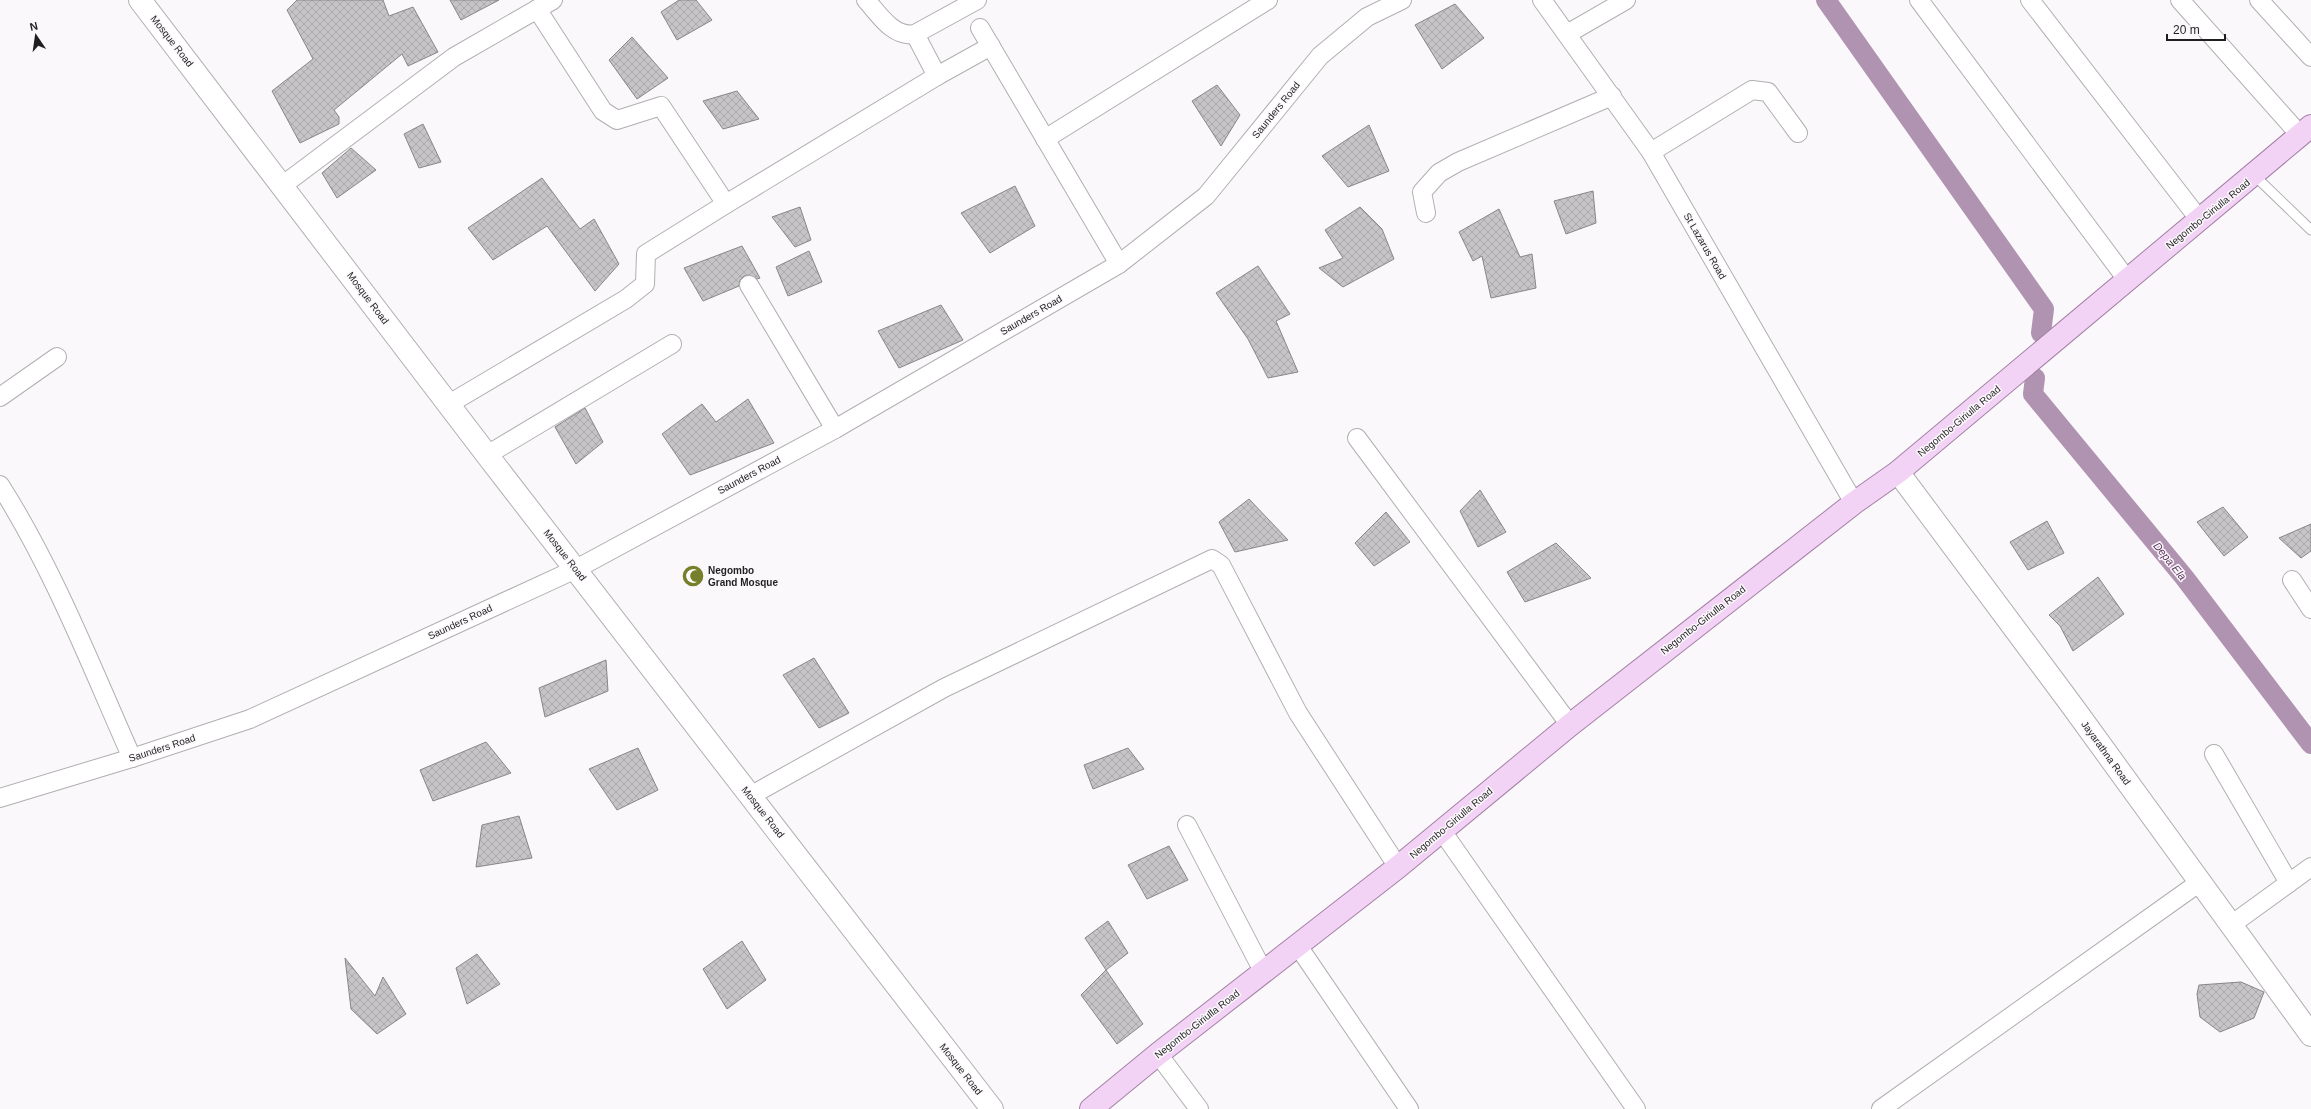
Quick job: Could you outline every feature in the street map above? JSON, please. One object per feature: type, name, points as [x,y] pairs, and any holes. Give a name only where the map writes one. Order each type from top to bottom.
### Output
[{"type":"main road","name":"Negombo-Giriulla Road","points":[[1091,1109],[1158,1054],[1264,973],[1398,867],[1570,725],[1854,503],[1898,472],[2199,219],[2254,175],[2305,130]]},
{"type":"street","name":"Mosque Road","points":[[140,0],[283,185],[487,455],[992,1109]]},
{"type":"street","points":[[283,185],[454,57],[553,0]]},
{"type":"street","points":[[866,0],[891,28],[908,35],[915,34],[977,0]]},
{"type":"street","points":[[1045,139],[1268,0]]},
{"type":"street","name":"Saunders Road","points":[[0,798],[132,758],[250,719],[576,569],[836,429],[1119,264],[1206,196],[1320,56],[1366,17],[1402,0]]},
{"type":"street","name":"St Lazarus Road","points":[[1542,0],[1651,152],[1854,503]]},
{"type":"street","points":[[1567,34],[1626,0]]},
{"type":"street","points":[[1919,0],[2128,280]]},
{"type":"street","points":[[2030,0],[2199,219]]},
{"type":"street","points":[[2180,0],[2305,130]]},
{"type":"street","points":[[2259,0],[2311,57]]},
{"type":"street","points":[[536,9],[603,111],[617,120],[661,106],[726,204]]},
{"type":"street","points":[[980,28],[1119,264]]},
{"type":"street","points":[[915,34],[937,76]]},
{"type":"street","points":[[449,404],[626,299],[645,284],[646,254],[937,76],[991,46]]},
{"type":"street","points":[[1651,152],[1752,90],[1768,92],[1798,133]]},
{"type":"street","points":[[1426,213],[1422,192],[1439,173],[1458,162],[1612,96]]},
{"type":"street","points":[[749,285],[836,429]]},
{"type":"street","points":[[487,455],[672,344]]},
{"type":"street","points":[[0,397],[57,357]]},
{"type":"street","points":[[1357,438],[1570,725]]},
{"type":"street","name":"Jayarathna Road","points":[[1898,472],[2074,708],[2311,1035]]},
{"type":"street","points":[[0,485],[23,521],[67,613],[132,758]]},
{"type":"street","points":[[750,796],[944,688],[1212,560],[1221,565],[1298,713],[1398,867]]},
{"type":"street","points":[[2292,580],[2311,609]]},
{"type":"street","points":[[2214,754],[2289,883]]},
{"type":"street","points":[[1187,826],[1264,973]]},
{"type":"street","points":[[1442,831],[1636,1109]]},
{"type":"street","points":[[2231,925],[2311,867]]},
{"type":"street","points":[[1880,1109],[2200,882]]},
{"type":"street","points":[[1298,946],[1409,1109]]},
{"type":"street","points":[[1158,1054],[1199,1109]]},
{"type":"lane","points":[[2254,175],[2311,230]]},
{"type":"building","points":[[297,0],[383,0],[389,16],[413,7],[438,52],[408,66],[402,54],[334,110],[339,117],[339,124],[300,143],[272,91],[313,59],[287,10]]},
{"type":"building","points":[[450,0],[499,0],[461,20]]},
{"type":"building","points":[[679,0],[696,0],[712,20],[677,40],[661,12]]},
{"type":"building","points":[[1455,4],[1484,38],[1442,69],[1415,25]]},
{"type":"building","points":[[632,37],[668,78],[637,99],[609,60]]},
{"type":"building","points":[[1217,85],[1240,115],[1221,146],[1192,101]]},
{"type":"building","points":[[737,91],[759,119],[723,129],[703,101]]},
{"type":"building","points":[[423,124],[441,162],[419,168],[404,134]]},
{"type":"building","points":[[1369,125],[1389,171],[1348,187],[1322,156]]},
{"type":"building","points":[[351,148],[376,170],[337,198],[322,173]]},
{"type":"building","points":[[542,178],[580,229],[594,219],[619,264],[595,291],[547,226],[493,260],[468,228]]},
{"type":"building","points":[[1015,186],[1035,226],[990,253],[961,213]]},
{"type":"building","points":[[1593,191],[1596,223],[1566,234],[1554,201]]},
{"type":"building","points":[[800,207],[811,240],[795,247],[772,217]]},
{"type":"building","points":[[1360,207],[1382,229],[1394,259],[1343,287],[1319,268],[1343,258],[1325,230]]},
{"type":"building","points":[[1499,209],[1520,257],[1532,254],[1536,288],[1491,298],[1482,256],[1473,261],[1459,232]]},
{"type":"building","points":[[742,246],[760,278],[757,279],[749,275],[744,276],[740,280],[739,286],[703,301],[684,268]]},
{"type":"building","points":[[809,251],[822,282],[788,296],[776,267]]},
{"type":"building","points":[[1258,266],[1290,314],[1276,321],[1298,372],[1268,378],[1248,339],[1216,293]]},
{"type":"building","points":[[941,305],[963,340],[899,368],[878,331]]},
{"type":"building","points":[[748,399],[774,443],[690,475],[662,434],[702,404],[716,422]]},
{"type":"building","points":[[585,408],[603,442],[576,464],[555,427]]},
{"type":"building","points":[[1480,490],[1506,532],[1478,547],[1460,511]]},
{"type":"building","points":[[1249,499],[1288,540],[1235,552],[1219,522]]},
{"type":"building","points":[[2223,507],[2248,537],[2224,556],[2197,522]]},
{"type":"building","points":[[1386,512],[1410,542],[1374,566],[1355,543]]},
{"type":"building","points":[[2047,521],[2064,553],[2028,570],[2010,542]]},
{"type":"building","points":[[2311,524],[2311,551],[2301,558],[2279,538]]},
{"type":"building","points":[[1556,543],[1591,578],[1525,602],[1507,572]]},
{"type":"building","points":[[2098,577],[2124,614],[2073,651],[2060,626],[2049,615]]},
{"type":"building","points":[[814,658],[849,713],[819,728],[783,675]]},
{"type":"building","points":[[606,660],[608,691],[545,717],[539,688]]},
{"type":"building","points":[[486,742],[511,773],[433,801],[420,770]]},
{"type":"building","points":[[638,748],[658,790],[617,810],[589,769]]},
{"type":"building","points":[[1128,748],[1144,769],[1093,789],[1084,765]]},
{"type":"building","points":[[519,816],[532,858],[476,867],[482,825]]},
{"type":"building","points":[[1169,846],[1188,880],[1147,899],[1128,865]]},
{"type":"building","points":[[1108,921],[1128,953],[1106,970],[1085,938]]},
{"type":"building","points":[[742,941],[766,980],[727,1009],[703,969]]},
{"type":"building","points":[[477,954],[500,984],[467,1004],[456,968]]},
{"type":"building","points":[[345,958],[375,996],[383,977],[406,1014],[377,1034],[351,1009]]},
{"type":"building","points":[[1106,970],[1143,1024],[1117,1044],[1081,995]]},
{"type":"building","points":[[2241,982],[2264,992],[2254,1018],[2220,1032],[2200,1017],[2197,994],[2199,985]]},
{"type":"waterway","points":[[1826,0],[2044,309],[2041,333]]},
{"type":"waterway","name":"Depa Ela","points":[[2035,378],[2033,394],[2184,577],[2311,744]]},
{"type":"place","name":"Negombo Grand Mosque","points":[[693,576]]}]
